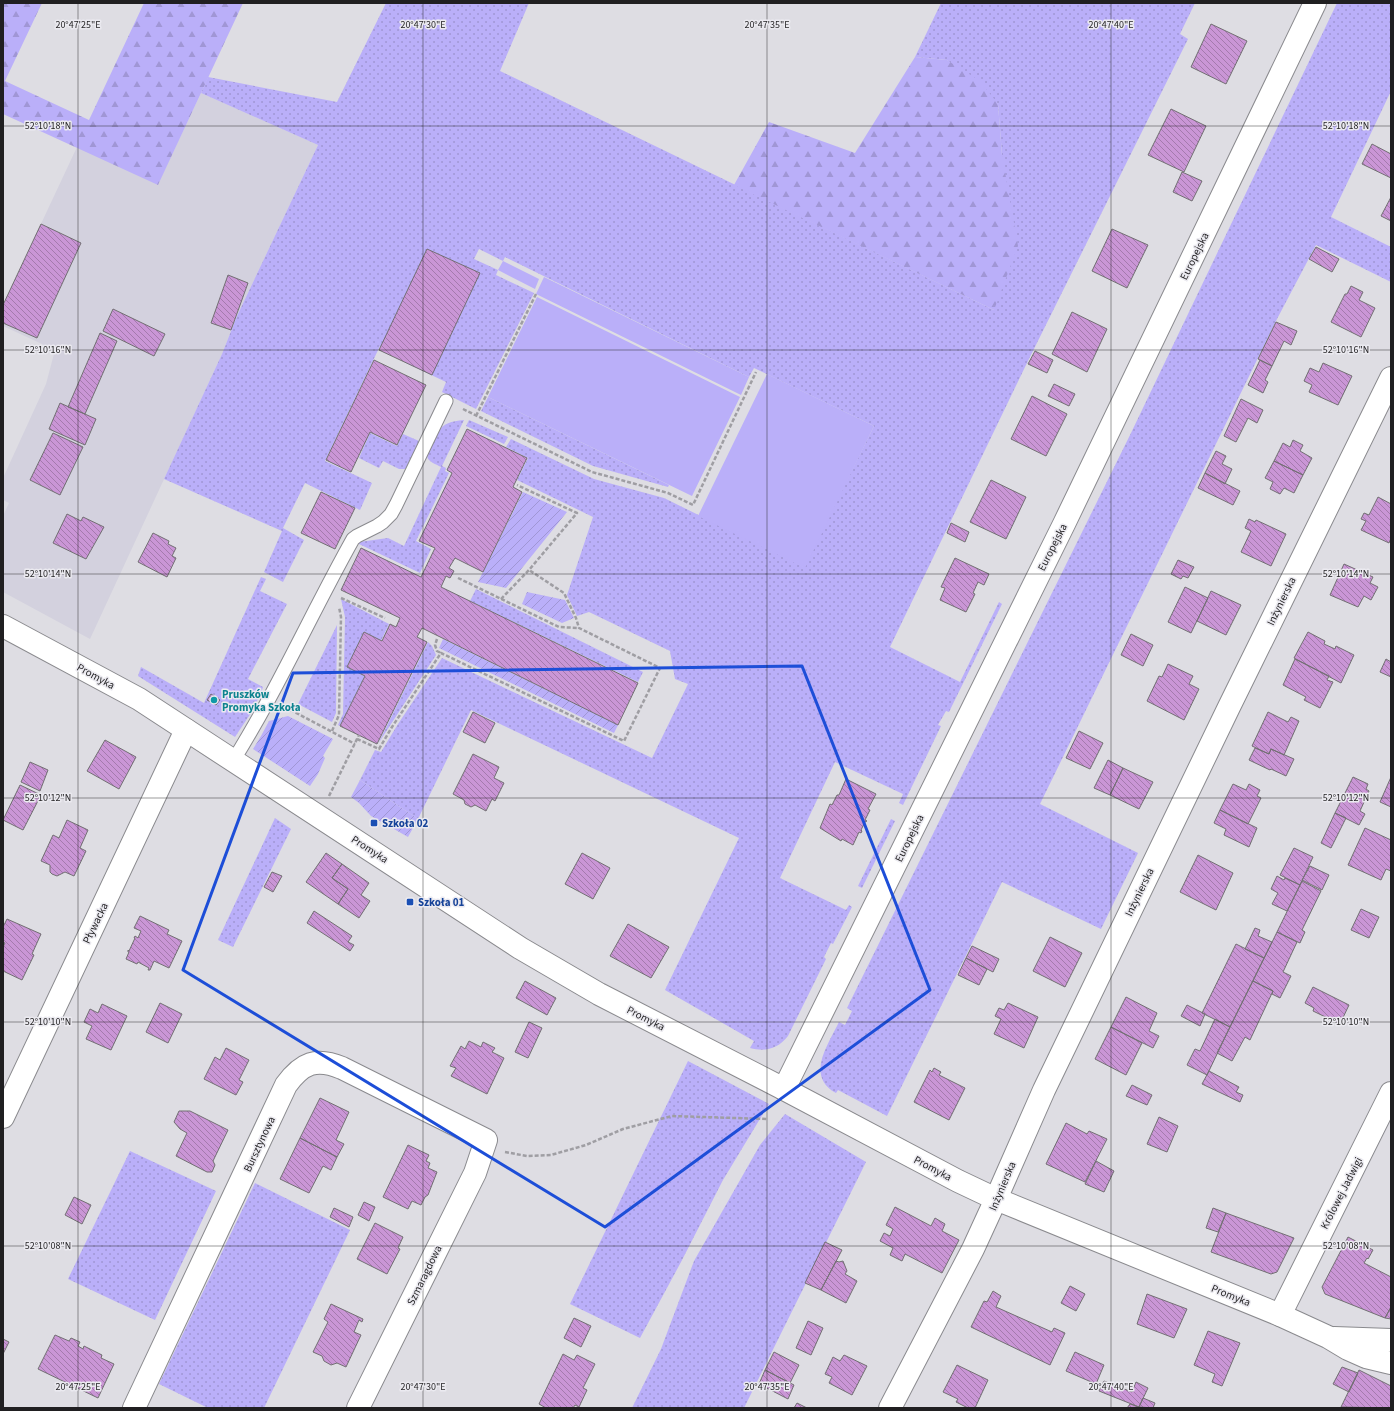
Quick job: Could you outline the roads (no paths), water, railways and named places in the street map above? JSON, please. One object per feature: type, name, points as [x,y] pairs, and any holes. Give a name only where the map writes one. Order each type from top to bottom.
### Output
[{"type":"street","name":"Europejska","points":[[784,1089],[1067,519],[1315,3]]},
{"type":"street","name":"Inżynierska","points":[[890,1408],[973,1248],[1044,1090],[1219,728],[1391,378]]},
{"type":"street","name":"Promyka","points":[[3,626],[138,699],[520,948],[599,994],[784,1089],[958,1181],[996,1199],[1280,1315],[1328,1337],[1348,1349],[1366,1357],[1391,1363]]},
{"type":"street","name":"Pływacka","points":[[3,1117],[186,730]]},
{"type":"street","name":"Bursztynowa","points":[[134,1408],[286,1085],[293,1075],[303,1067],[316,1062],[329,1062],[486,1140]]},
{"type":"street","name":"Królowej Jadwigi","points":[[1280,1315],[1391,1093]]},
{"type":"street","name":"Szmaragdowa","points":[[358,1408],[475,1173],[486,1140]]},
{"type":"street","name":"Promyka","points":[[1328,1337],[1391,1340]]},
{"type":"lane","points":[[233,761],[330,593],[353,539],[383,522],[396,506],[446,401]]},
{"type":"place","name":"Pruszków Promyka Szkoła","points":[[214,700]]},
{"type":"place","name":"Szkoła 02","points":[[374,823]]},
{"type":"place","name":"Szkoła 01","points":[[410,902]]}]
